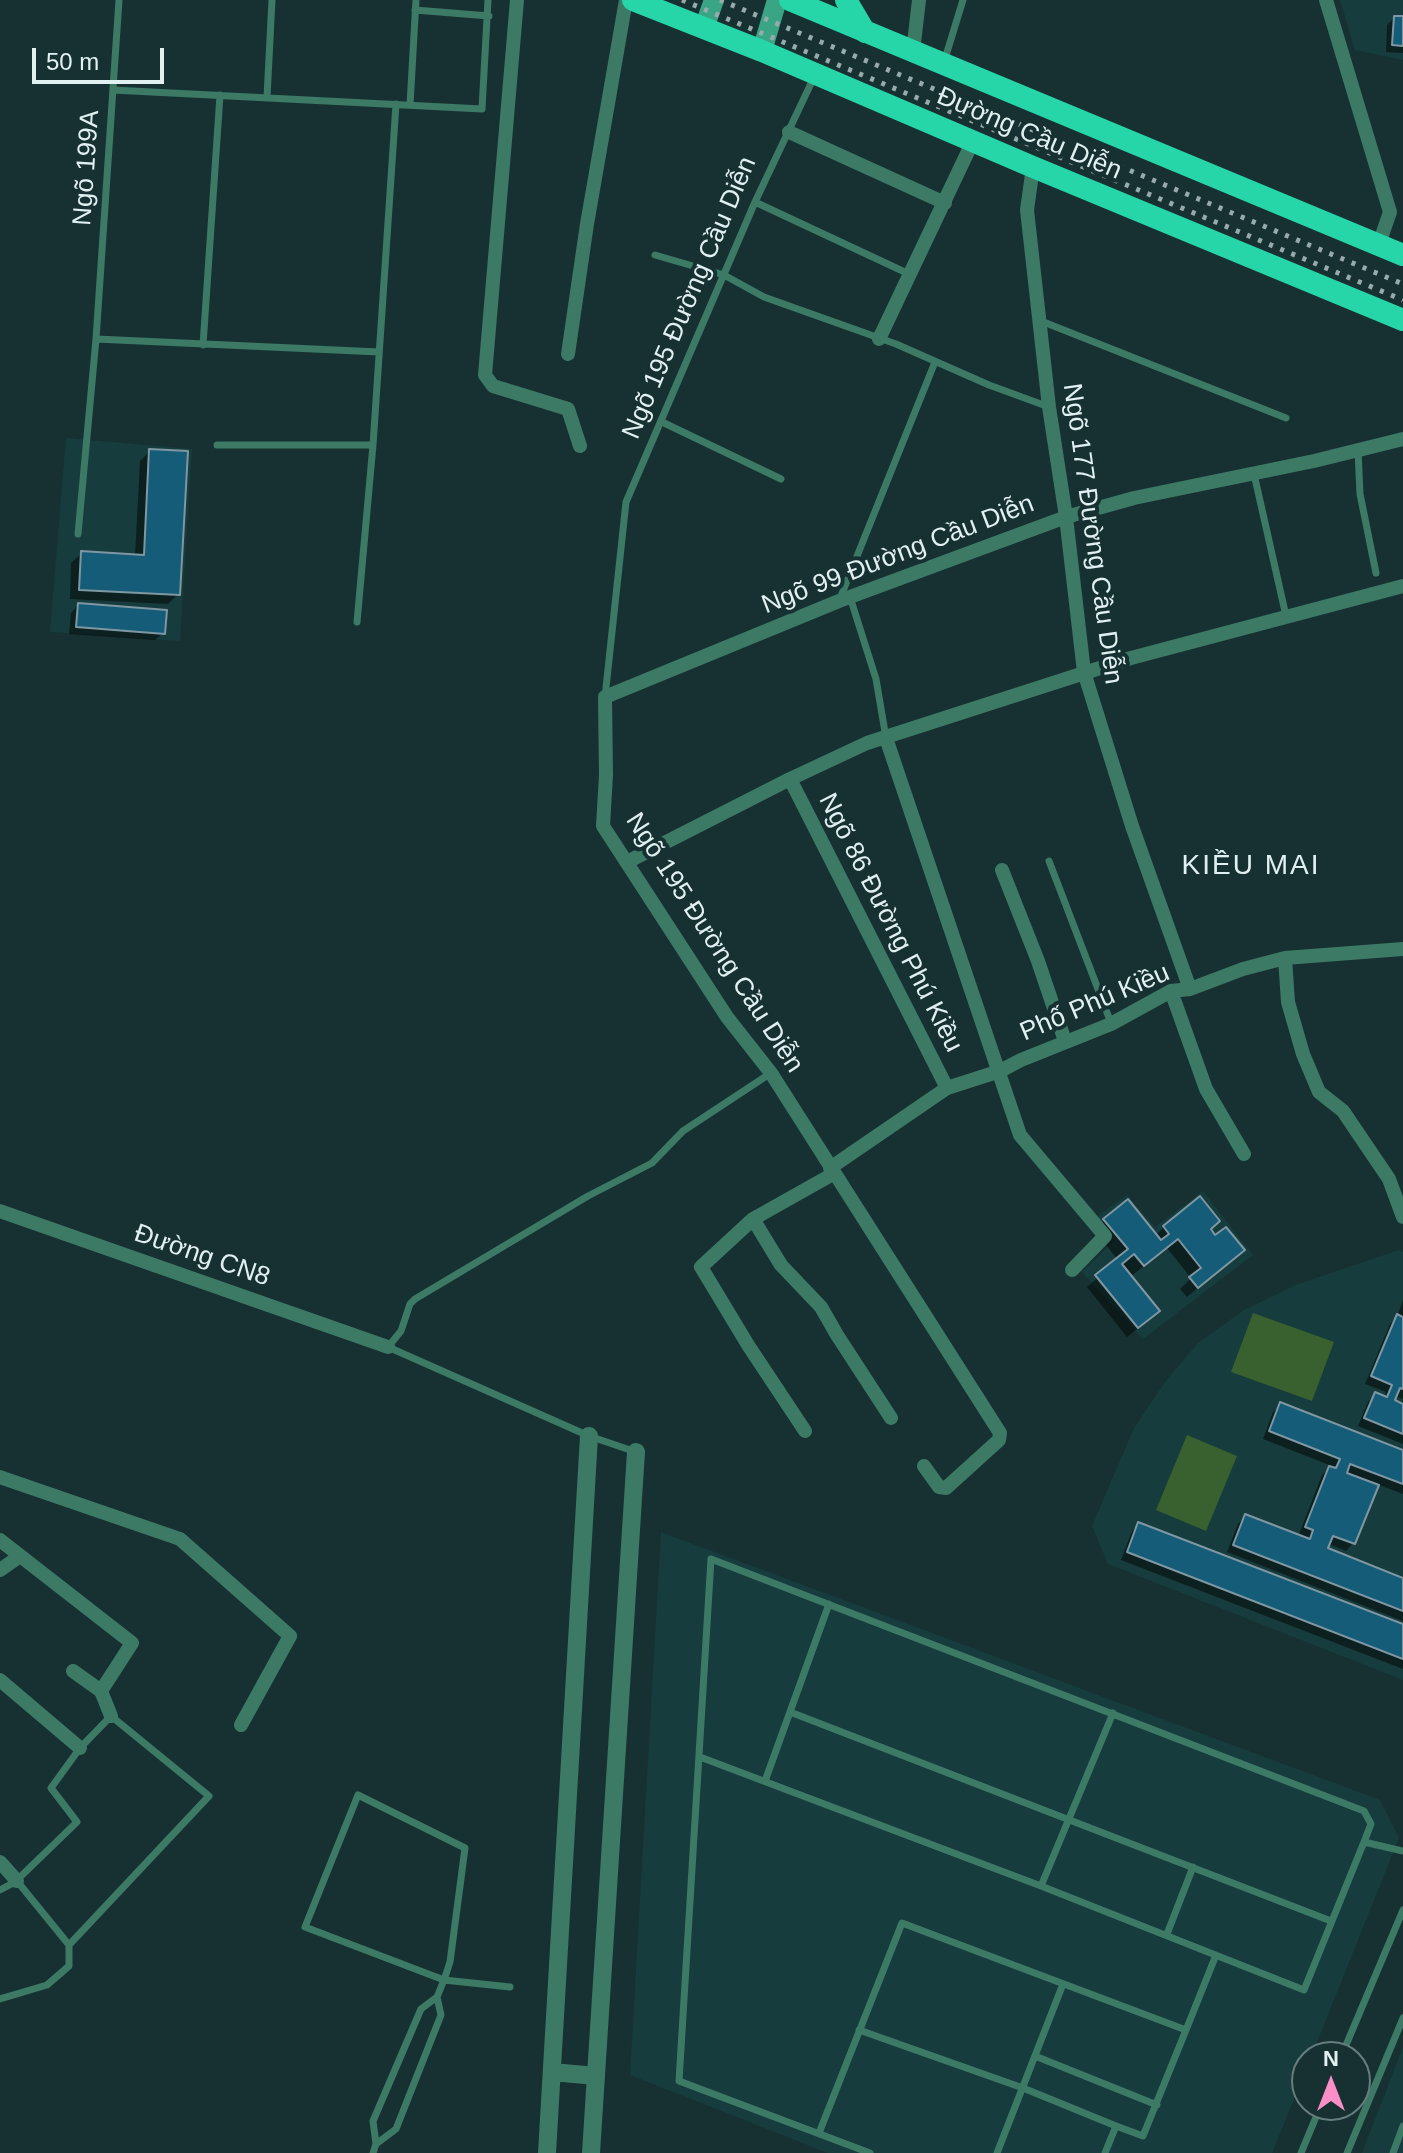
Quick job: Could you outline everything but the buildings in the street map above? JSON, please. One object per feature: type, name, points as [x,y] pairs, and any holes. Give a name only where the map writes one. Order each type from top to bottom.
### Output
[{"type":"highway","name":"Đường Cầu Diễn","points":[[633,0],[816,73],[1033,167],[1403,320]]},
{"type":"highway","name":"Đường Cầu Diễn","points":[[790,0],[1403,255]]},
{"type":"highway","points":[[846,0],[865,32]]},
{"type":"main road","points":[[704,28],[714,0]]},
{"type":"main road","points":[[762,51],[777,0]]},
{"type":"street","points":[[517,0],[485,375],[493,386],[568,409],[580,446]]},
{"type":"street","points":[[568,354],[626,0]]},
{"type":"street","points":[[913,52],[919,0]]},
{"type":"street","points":[[1326,0],[1390,212],[1379,244]]},
{"type":"street","points":[[789,132],[945,203]]},
{"type":"street","points":[[879,339],[973,141]]},
{"type":"street","name":"Ngõ 177 Đường Cầu Diễn","points":[[1033,167],[1027,210],[1084,672],[1132,826],[1190,989]]},
{"type":"street","name":"Ngõ 99 Đường Cầu Diễn","points":[[605,697],[844,599],[1066,517],[1134,498],[1403,439]]},
{"type":"street","points":[[627,862],[867,743],[1084,672],[1403,586]]},
{"type":"street","name":"Ngõ 195 Đường Cầu Diễn","points":[[605,697],[603,826],[727,1017],[771,1073],[1000,1433],[999,1440],[946,1488],[939,1487],[924,1466]]},
{"type":"street","points":[[886,738],[1020,1135],[1105,1236],[1072,1270]]},
{"type":"street","name":"Ngõ 86 Đường Phú Kiều","points":[[790,779],[947,1088]]},
{"type":"street","points":[[1002,870],[1065,1041]]},
{"type":"street","name":"Phố Phú Kiều","points":[[805,1431],[701,1267],[753,1219],[832,1171],[947,1088],[1000,1071],[1111,1024],[1171,991],[1190,989],[1243,969],[1285,958],[1403,949]]},
{"type":"street","points":[[1285,958],[1288,1002],[1303,1054],[1319,1092],[1343,1111],[1389,1179],[1403,1217]]},
{"type":"street","points":[[1171,991],[1206,1089],[1244,1154]]},
{"type":"street","name":"Đường CN8","points":[[0,1211],[388,1347]]},
{"type":"street","points":[[753,1219],[781,1265],[821,1307],[891,1418]]},
{"type":"street","points":[[547,2153],[589,1436]]},
{"type":"street","points":[[591,2153],[636,1452]]},
{"type":"street","points":[[2,1483],[180,1539],[290,1636],[241,1725]]},
{"type":"street","points":[[0,1540],[132,1643],[101,1691]]},
{"type":"street","points":[[0,1570],[20,1556]]},
{"type":"street","points":[[73,1671],[101,1691],[111,1716]]},
{"type":"street","points":[[0,1680],[80,1748]]},
{"type":"street","points":[[0,1862],[17,1881]]},
{"type":"street","points":[[552,2072],[596,2076]]},
{"type":"lane","name":"Ngõ 199A","points":[[78,534],[96,339],[119,0]]},
{"type":"lane","points":[[267,97],[272,0]]},
{"type":"lane","points":[[410,105],[416,0]]},
{"type":"lane","points":[[113,90],[482,109],[488,0]]},
{"type":"lane","points":[[943,64],[963,0]]},
{"type":"lane","points":[[415,10],[489,16]]},
{"type":"lane","name":"Ngõ 195 Đường Cầu Diễn","points":[[605,697],[626,502],[755,202],[816,73]]},
{"type":"lane","points":[[203,345],[220,95]]},
{"type":"lane","points":[[357,622],[373,445],[396,104]]},
{"type":"lane","points":[[755,202],[911,275]]},
{"type":"lane","points":[[655,255],[724,275],[774,301],[1049,407]]},
{"type":"lane","points":[[1039,321],[1286,418]]},
{"type":"lane","points":[[96,339],[379,352]]},
{"type":"lane","points":[[886,738],[876,679],[844,599],[935,362]]},
{"type":"lane","points":[[662,422],[781,479]]},
{"type":"lane","points":[[217,445],[373,445]]},
{"type":"lane","points":[[1358,450],[1360,494],[1376,573]]},
{"type":"lane","points":[[1254,474],[1286,618]]},
{"type":"lane","points":[[1049,861],[1111,1024]]},
{"type":"lane","points":[[636,1452],[589,1436],[388,1347],[401,1331],[410,1304],[415,1299],[588,1196],[652,1163],[683,1131],[771,1073]]},
{"type":"lane","points":[[700,1757],[1167,1934],[1304,1990],[1371,1824],[1364,1811],[711,1559],[679,2081],[870,2153]]},
{"type":"lane","points":[[765,1781],[829,1604]]},
{"type":"lane","points":[[790,1712],[1331,1921]]},
{"type":"lane","points":[[1041,1886],[1113,1713]]},
{"type":"lane","points":[[0,1890],[17,1881],[77,1822],[51,1788],[80,1748],[111,1716],[209,1796],[69,1945]]},
{"type":"lane","points":[[373,2153],[376,2144],[373,2121],[421,2009],[437,1997],[444,1980],[450,1962],[465,1848],[358,1795],[305,1927],[444,1980],[510,1987]]},
{"type":"lane","points":[[1364,1842],[1403,1851]]},
{"type":"lane","points":[[1167,1934],[1193,1867]]},
{"type":"lane","points":[[0,1999],[47,1985],[69,1966],[69,1945],[17,1881]]},
{"type":"lane","points":[[1348,2041],[1403,1910]]},
{"type":"lane","points":[[819,2133],[902,1923],[1186,2030]]},
{"type":"lane","points":[[859,2030],[1023,2088],[1143,2136],[1216,1955]]},
{"type":"lane","points":[[997,2153],[1063,1984]]},
{"type":"lane","points":[[376,2144],[396,2129],[441,2015],[437,1997]]},
{"type":"lane","points":[[1347,2153],[1399,2037],[1403,2018]]},
{"type":"lane","points":[[1035,2056],[1157,2105]]},
{"type":"lane","points":[[1301,2153],[1314,2121]]},
{"type":"lane","points":[[1105,2153],[1116,2126]]},
{"type":"lane","points":[[1393,2153],[1403,2126]]},
{"type":"shaded area","points":[[1340,0],[1403,0],[1403,60],[1355,50]]},
{"type":"shaded area","points":[[66,438],[192,449],[180,641],[50,632]]},
{"type":"shaded area","points":[[1203,1191],[1253,1255],[1143,1339],[1082,1272],[1114,1241],[1096,1217],[1127,1195],[1155,1227]]},
{"type":"shaded area","points":[[1399,1250],[1403,1252],[1403,1680],[1108,1564],[1092,1526],[1134,1428],[1165,1382],[1198,1343],[1244,1310],[1296,1285]]},
{"type":"shaded area","points":[[661,1532],[1380,1800],[1399,1838],[1317,2041],[1291,2041],[1291,2106],[1272,2153],[828,2153],[630,2075]]},
{"type":"shaded area","points":[[1403,2047],[1403,2153],[1362,2153]]},
{"type":"green space","points":[[1253,1313],[1334,1342],[1312,1401],[1231,1372]]},
{"type":"green space","points":[[1187,1435],[1237,1456],[1206,1531],[1156,1510]]},
{"type":"railway","points":[[682,0],[1403,300]]},
{"type":"railway","points":[[720,0],[1403,284]]},
{"type":"district","name":"KIỀU MAI","points":[[1251,866]]}]
